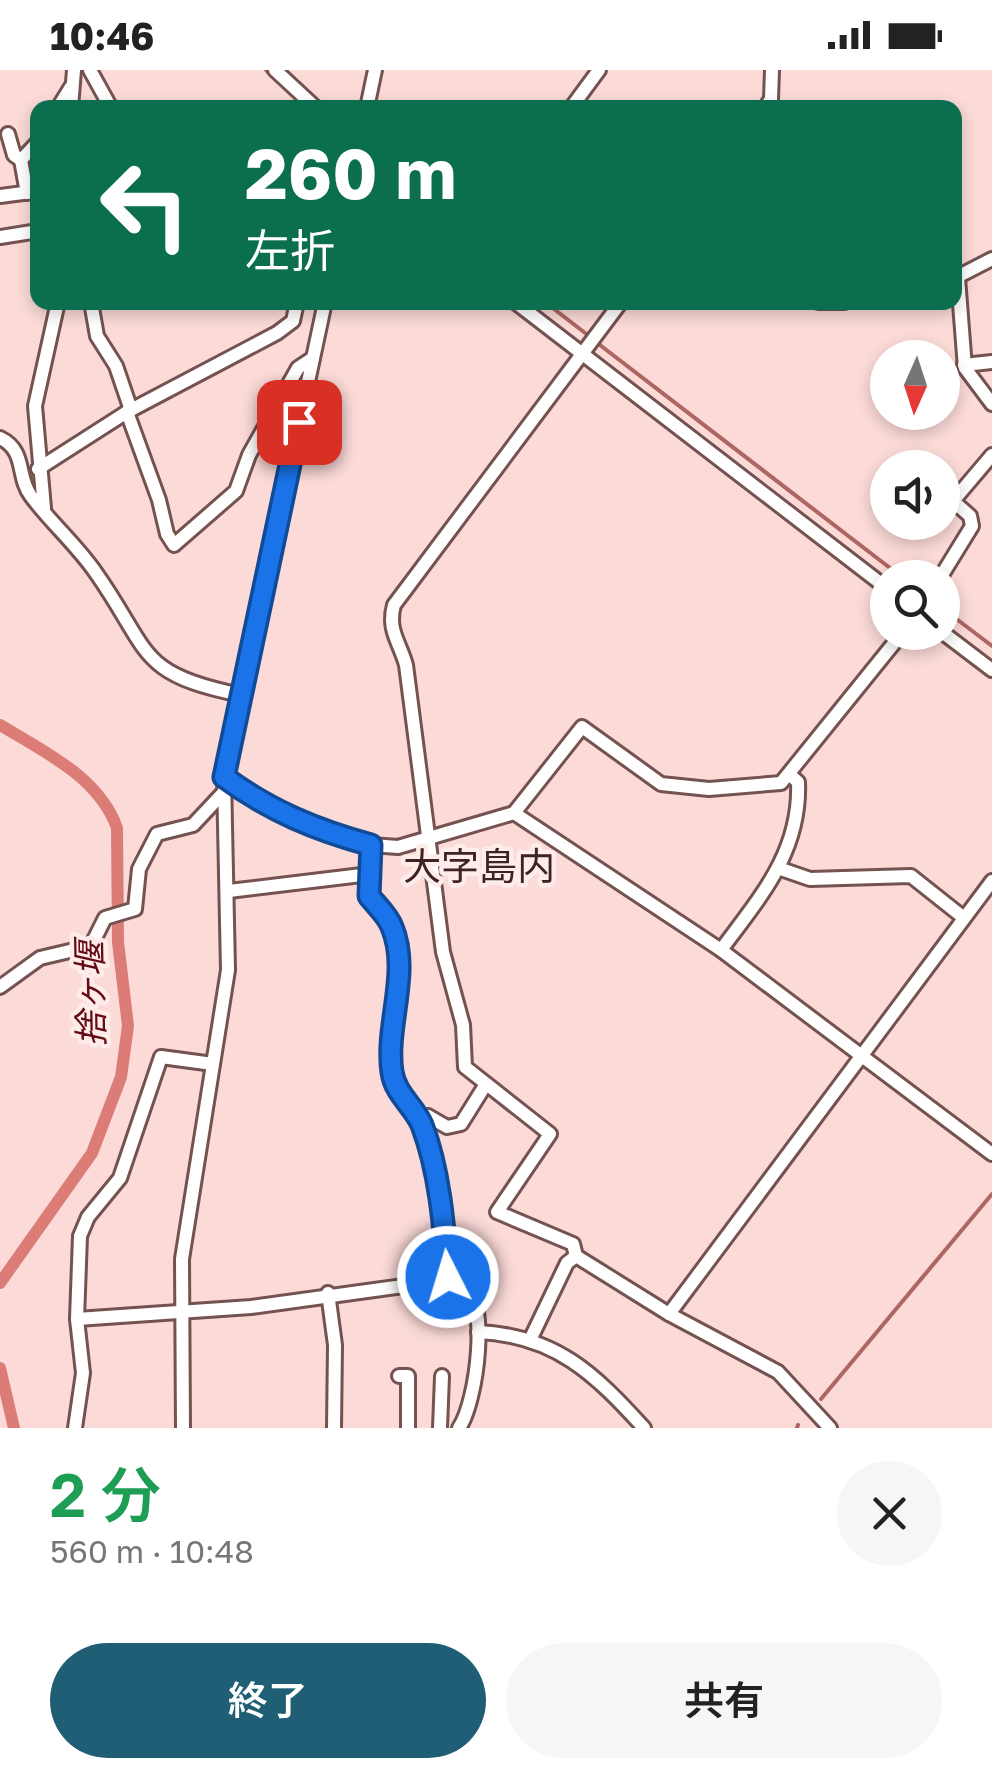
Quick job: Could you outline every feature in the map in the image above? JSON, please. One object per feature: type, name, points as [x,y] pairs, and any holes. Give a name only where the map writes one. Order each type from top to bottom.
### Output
[{"type":"street","points":[[71,100],[74,70]]},
{"type":"street","points":[[90,70],[107,100]]},
{"type":"street","points":[[275,70],[307,100]]},
{"type":"street","points":[[369,100],[375,70]]},
{"type":"street","points":[[576,100],[599,70]]},
{"type":"street","points":[[770,100],[772,70]]},
{"type":"street","points":[[63,100],[73,85]]},
{"type":"street","points":[[8,134],[14,156],[21,160],[30,186]]},
{"type":"street","points":[[21,160],[30,150]]},
{"type":"street","points":[[0,196],[30,192]]},
{"type":"street","points":[[0,238],[30,232]]},
{"type":"street","points":[[962,275],[992,259]]},
{"type":"street","points":[[44,508],[35,406],[56,310]]},
{"type":"street","points":[[93,310],[98,336],[116,366],[160,500],[166,534],[174,545],[236,491],[249,456],[298,368],[312,358]]},
{"type":"street","points":[[38,469],[129,411],[277,334],[293,321],[296,310]]},
{"type":"street","points":[[183,1428],[182,1259],[228,970],[224,777],[323,310]]},
{"type":"street","points":[[525,310],[870,575]]},
{"type":"street","points":[[531,1338],[576,1256],[573,1244],[498,1212],[550,1134],[464,1068],[463,1025],[442,952],[440,906],[427,841],[406,665],[393,638],[394,605],[615,310]]},
{"type":"street","points":[[959,310],[964,365],[992,404]]},
{"type":"street","points":[[964,365],[992,362]]},
{"type":"street","points":[[0,438],[16,451],[25,486],[96,572],[149,658],[189,684],[241,694]]},
{"type":"street","points":[[951,560],[972,526],[970,516],[953,501],[992,455]]},
{"type":"street","points":[[960,646],[992,670]]},
{"type":"street","points":[[224,777],[255,800],[315,830],[371,845],[398,847],[514,813],[582,727],[662,784],[709,789],[781,782],[790,776],[889,650]]},
{"type":"street","points":[[721,950],[781,869],[799,808],[798,782],[790,776]]},
{"type":"street","points":[[0,987],[40,958],[91,946],[105,918],[135,909],[139,869],[157,834],[192,825],[222,793]]},
{"type":"street","points":[[514,813],[721,950],[992,1154]]},
{"type":"street","points":[[371,845],[369,896],[392,924],[395,938],[397,1002],[391,1070],[395,1086],[422,1123],[443,1218],[448,1277]]},
{"type":"street","points":[[781,869],[810,879],[911,876],[964,918]]},
{"type":"street","points":[[229,891],[370,874]]},
{"type":"street","points":[[669,1314],[992,882]]},
{"type":"street","points":[[75,1428],[83,1373],[78,1320],[80,1236],[88,1217],[120,1178],[161,1057],[213,1064]]},
{"type":"street","points":[[422,1123],[428,1116],[447,1127],[461,1124],[486,1084]]},
{"type":"street","points":[[576,1256],[669,1314],[778,1372],[830,1428]]},
{"type":"street","points":[[78,1320],[251,1306],[448,1277],[469,1283],[478,1332],[469,1414],[458,1428]]},
{"type":"street","points":[[328,1293],[335,1345],[334,1428]]},
{"type":"street","points":[[478,1332],[531,1338],[592,1372],[644,1428]]},
{"type":"street","points":[[399,1376],[408,1376],[408,1428]]},
{"type":"street","points":[[440,1428],[442,1376]]},
{"type":"waterway","points":[[266,70],[298,100]]},
{"type":"waterway","points":[[555,310],[589,336]]},
{"type":"waterway","points":[[596,342],[880,560]]},
{"type":"waterway","points":[[960,622],[992,646]]},
{"type":"waterway","name":"捨ヶ堰","points":[[0,725],[83,780],[109,810],[117,828],[118,942],[128,1026],[121,1077],[92,1153],[0,1283]]},
{"type":"waterway","points":[[821,1399],[992,1194]]},
{"type":"waterway","name":"捨ヶ堰","points":[[0,1368],[14,1428]]},
{"type":"district","name":"大字島内","points":[[479,867]]},
{"type":"route","points":[[299,422],[230,734],[224,777],[255,800],[315,830],[371,845],[369,896],[392,924],[395,938],[397,1002],[391,1070],[395,1086],[422,1123],[443,1218],[448,1277]]}]
